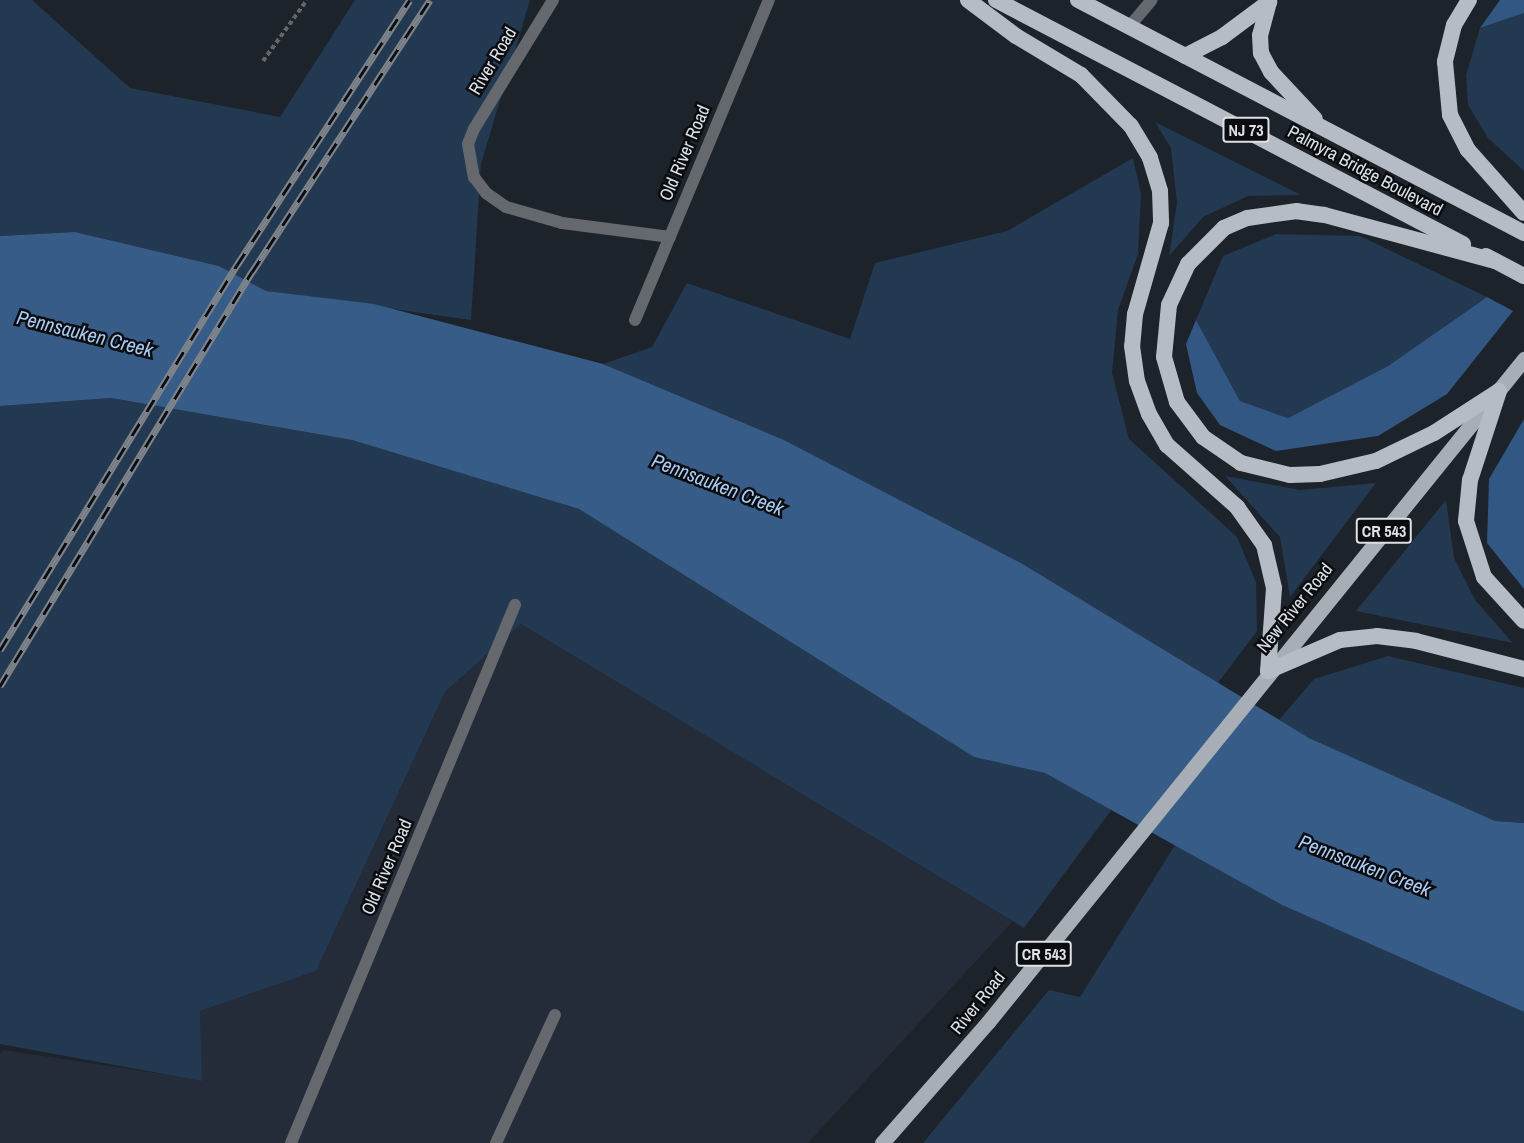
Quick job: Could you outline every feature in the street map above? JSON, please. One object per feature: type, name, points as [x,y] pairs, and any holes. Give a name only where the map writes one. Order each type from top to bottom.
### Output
[{"type":"highway","points":[[968,0],[1016,36],[1081,75],[1131,126],[1150,158],[1160,190],[1161,223],[1134,314],[1132,346],[1137,381],[1149,414],[1167,445],[1237,507],[1264,545],[1274,588],[1268,671],[1340,640],[1377,636],[1416,641],[1524,669]]},
{"type":"highway","name":"Palmyra Bridge Boulevard","points":[[996,0],[1524,276]]},
{"type":"highway","name":"Palmyra Bridge Boulevard","points":[[1078,0],[1524,233]]},
{"type":"highway","points":[[1469,0],[1448,43],[1445,79],[1450,115],[1473,157],[1524,213]]},
{"type":"highway","points":[[1185,56],[1222,37],[1269,2],[1259,44],[1265,63],[1323,129]]},
{"type":"highway","points":[[1495,261],[1324,215],[1297,211],[1247,218],[1217,234],[1188,264],[1169,304],[1164,357],[1177,402],[1203,437],[1241,463],[1290,475],[1346,470],[1395,453],[1499,391]]},
{"type":"highway","points":[[1499,391],[1470,480],[1466,521],[1484,577],[1524,621]]},
{"type":"main road","name":"New River Road","points":[[1099,886],[1268,671],[1524,359]]},
{"type":"main road","name":"River Road","points":[[882,1143],[952,1065],[1099,886]]},
{"type":"street","name":"River Road","points":[[553,0],[468,144],[474,177],[486,193],[506,207],[562,223],[670,237]]},
{"type":"street","points":[[1129,27],[1152,0]]},
{"type":"street","name":"Old River Road","points":[[635,320],[766,1]]},
{"type":"street","name":"Old River Road","points":[[291,1143],[515,605]]},
{"type":"street","points":[[495,1143],[555,1015]]},
{"type":"path","points":[[263,61],[307,0]]},
{"type":"shaded area","points":[[0,0],[32,0],[130,88],[280,117],[355,0],[530,0],[481,164],[471,320],[266,291],[219,266],[75,232],[0,236]]},
{"type":"shaded area","points":[[1500,0],[1524,0],[1524,13],[1480,28]]},
{"type":"shaded area","points":[[1524,13],[1524,171],[1488,138],[1468,105],[1466,75],[1480,28]]},
{"type":"shaded area","points":[[1155,122],[1301,195],[1248,196],[1203,217],[1169,256],[1177,203],[1171,148]]},
{"type":"shaded area","points":[[1133,158],[1141,194],[1138,254],[1118,310],[1112,373],[1129,439],[1237,537],[1256,582],[1257,631],[1218,683],[1021,563],[784,440],[603,364],[652,347],[687,283],[850,339],[875,263],[1007,231]]},
{"type":"shaded area","points":[[1276,234],[1360,236],[1487,297],[1388,366],[1288,418],[1240,401],[1196,320],[1223,256]]},
{"type":"shaded area","points":[[1487,297],[1513,311],[1447,394],[1378,436],[1276,451],[1220,425],[1197,393],[1186,344],[1196,320],[1240,401],[1288,418],[1388,366]]},
{"type":"shaded area","points":[[111,398],[352,440],[579,509],[974,757],[1045,773],[1112,809],[1024,928],[521,624],[445,692],[316,971],[200,1011],[202,1081],[0,1044],[0,406]]},
{"type":"shaded area","points":[[1524,419],[1524,589],[1487,543],[1489,479]]},
{"type":"shaded area","points":[[1225,476],[1300,490],[1376,483],[1290,597],[1280,537]]},
{"type":"shaded area","points":[[1446,500],[1454,558],[1475,600],[1513,643],[1356,611]]},
{"type":"shaded area","points":[[521,624],[1013,921],[808,1143],[0,1143],[0,1054],[4,1050],[201,1080],[200,1011],[316,971],[445,692]]},
{"type":"shaded area","points":[[1388,656],[1524,688],[1524,823],[1495,821],[1309,738],[1279,720],[1314,679]]},
{"type":"shaded area","points":[[1175,845],[1282,905],[1524,1012],[1524,1143],[923,1143],[1049,990],[1080,997]]},
{"type":"water","name":"Pennsauken Creek","points":[[75,232],[219,266],[266,291],[374,304],[603,364],[784,440],[1021,563],[1309,738],[1495,821],[1524,823],[1524,1012],[1282,905],[1045,773],[974,757],[579,509],[352,440],[111,398],[0,406],[0,236]]},
{"type":"railway","points":[[0,650],[237,265],[410,0]]},
{"type":"railway","points":[[0,686],[252,272],[430,0]]}]
